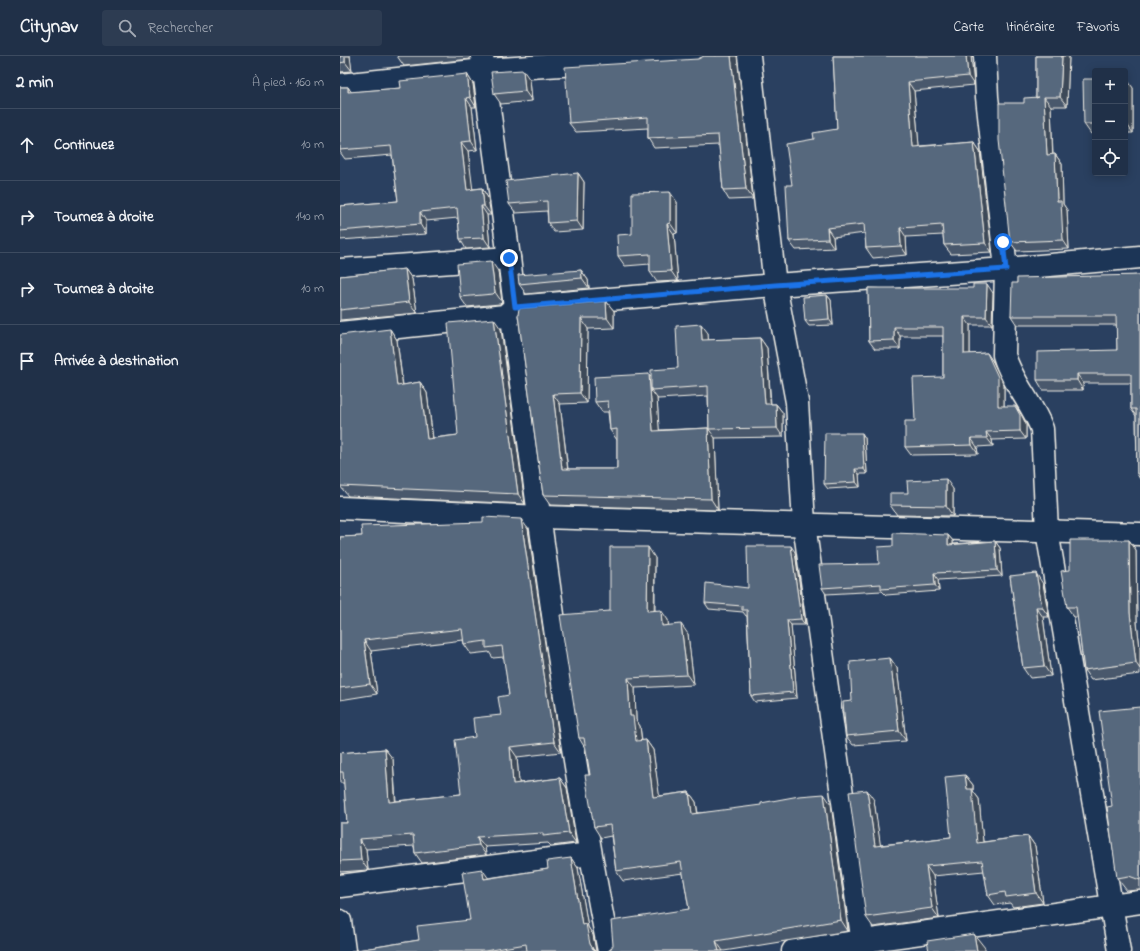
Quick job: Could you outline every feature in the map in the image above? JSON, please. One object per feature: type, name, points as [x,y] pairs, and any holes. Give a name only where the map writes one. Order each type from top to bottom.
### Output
[{"type":"street","points":[[340,85],[483,63],[704,56]]},
{"type":"street","points":[[749,56],[775,285],[797,402],[804,524],[863,946]]},
{"type":"street","points":[[985,56],[987,96],[1006,269],[1004,355],[1008,369],[1037,415],[1042,429],[1047,531],[1119,951]]},
{"type":"street","points":[[483,63],[515,307],[514,325],[540,517],[590,854],[609,951]]},
{"type":"street","points":[[340,334],[505,316],[515,307],[775,285],[1006,269],[1140,257]]},
{"type":"street","points":[[340,270],[509,258]]},
{"type":"street","points":[[340,508],[540,517],[1140,534]]},
{"type":"street","points":[[340,886],[590,854]]},
{"type":"street","points":[[793,951],[863,946],[1140,902]]},
{"type":"street","points":[[340,922],[344,951]]},
{"type":"building","points":[[340,56],[345,56],[345,62],[340,63]]},
{"type":"building","points":[[704,56],[731,56],[746,189],[723,190],[718,135],[648,138],[648,117],[569,123],[565,67],[698,59]]},
{"type":"building","points":[[833,56],[966,56],[968,76],[908,82],[913,147],[974,142],[985,243],[944,245],[942,225],[900,228],[901,246],[866,248],[864,224],[827,228],[828,239],[789,241],[786,185],[792,185],[786,144],[814,139],[813,133],[837,129]]},
{"type":"building","points":[[1036,56],[1062,56],[1060,97],[1044,97],[1047,155],[1055,154],[1057,201],[1061,201],[1063,240],[1010,242],[999,140],[999,103],[1024,103],[1024,98],[1036,97]]},
{"type":"building","points":[[523,70],[525,91],[494,94],[491,72]]},
{"type":"building","points":[[467,74],[470,97],[466,98],[471,141],[461,142],[467,190],[482,188],[484,206],[481,206],[484,238],[460,239],[457,208],[420,212],[420,224],[340,231],[340,206],[398,201],[391,146],[340,150],[340,87],[348,87],[348,92],[401,88],[400,81]]},
{"type":"building","points":[[1083,79],[1092,79],[1092,124],[1084,124]]},
{"type":"building","points":[[578,173],[577,221],[548,223],[547,201],[509,204],[506,181]]},
{"type":"building","points":[[670,192],[670,223],[667,224],[671,271],[650,272],[650,254],[618,256],[617,235],[632,234],[632,193]]},
{"type":"building","points":[[491,261],[495,292],[493,294],[460,297],[457,264]]},
{"type":"building","points":[[405,269],[409,302],[340,310],[340,276]]},
{"type":"building","points":[[581,270],[582,278],[519,284],[518,275]]},
{"type":"building","points":[[1140,275],[1140,474],[1137,474],[1136,409],[1131,409],[1131,374],[1077,374],[1077,380],[1037,380],[1037,352],[1117,350],[1116,316],[1011,316],[1012,283],[1017,283],[1017,278]]},
{"type":"building","points":[[973,284],[987,284],[986,317],[964,317],[964,354],[987,353],[998,377],[998,406],[1015,406],[1020,415],[1020,431],[986,432],[987,438],[971,438],[972,445],[905,447],[905,421],[915,421],[913,378],[943,377],[943,327],[894,327],[894,340],[869,341],[868,288],[973,288]]},
{"type":"building","points":[[827,295],[829,319],[805,321],[803,297]]},
{"type":"building","points":[[606,301],[607,318],[581,318],[580,393],[553,394],[562,469],[617,469],[617,429],[610,430],[608,401],[595,402],[594,377],[649,374],[653,431],[708,428],[711,499],[543,495],[518,315],[519,308]]},
{"type":"building","points":[[494,319],[518,494],[340,486],[340,335],[390,329],[397,386],[420,382],[427,439],[458,435],[448,323]]},
{"type":"building","points":[[701,324],[702,340],[760,338],[765,404],[776,404],[777,428],[709,429],[708,386],[651,390],[651,370],[678,368],[676,326]]},
{"type":"building","points":[[825,433],[862,433],[864,469],[855,469],[856,482],[824,484]]},
{"type":"building","points":[[946,479],[946,506],[890,505],[890,493],[908,493],[907,481]]},
{"type":"building","points":[[483,517],[521,519],[554,742],[510,747],[513,784],[560,778],[569,833],[543,836],[543,833],[477,837],[479,845],[415,853],[413,835],[359,839],[361,860],[340,861],[340,823],[347,823],[343,772],[340,772],[340,753],[385,749],[389,802],[461,794],[455,740],[475,737],[473,718],[501,715],[498,697],[509,695],[502,646],[486,648],[486,641],[464,644],[462,629],[364,640],[370,684],[340,688],[340,537],[362,536],[361,526],[483,522]]},
{"type":"building","points":[[893,533],[948,535],[948,545],[995,541],[997,570],[934,573],[935,585],[881,589],[881,584],[822,588],[819,565],[879,564],[878,547],[893,546]]},
{"type":"building","points":[[1070,540],[1129,540],[1130,613],[1136,663],[1084,670],[1076,607],[1067,607],[1061,571],[1070,570]]},
{"type":"building","points":[[747,546],[791,546],[801,619],[787,620],[793,692],[751,696],[747,610],[742,610],[742,606],[705,603],[706,583],[748,588]]},
{"type":"building","points":[[610,547],[648,547],[647,611],[661,610],[662,626],[681,624],[687,675],[628,678],[630,716],[633,716],[636,741],[646,740],[653,797],[689,792],[692,814],[761,805],[761,803],[799,796],[824,794],[841,920],[716,941],[719,951],[608,951],[613,945],[611,921],[689,909],[681,862],[616,871],[610,825],[594,827],[585,775],[590,775],[584,738],[579,738],[560,615],[610,611]]},
{"type":"building","points":[[1036,573],[1042,607],[1036,607],[1044,666],[1023,668],[1010,576]]},
{"type":"building","points":[[890,658],[899,731],[846,736],[843,702],[852,701],[850,662]]},
{"type":"building","points":[[1140,707],[1140,880],[1129,876],[1117,878],[1107,807],[1112,806],[1099,711]]},
{"type":"building","points":[[965,775],[967,789],[972,789],[977,843],[1028,836],[1036,893],[1006,897],[1005,892],[988,895],[982,861],[926,866],[932,908],[866,917],[849,792],[867,790],[875,846],[951,837],[945,777]]},
{"type":"building","points":[[571,858],[582,925],[586,924],[590,944],[595,951],[527,951],[526,944],[485,951],[351,951],[419,940],[417,926],[470,920],[462,872],[482,869],[484,879],[548,869],[547,861]]},
{"type":"building","points":[[974,934],[977,951],[929,951],[927,941]]},
{"type":"route","points":[[509,258],[515,307],[775,285],[1006,269],[1003,242]]}]
